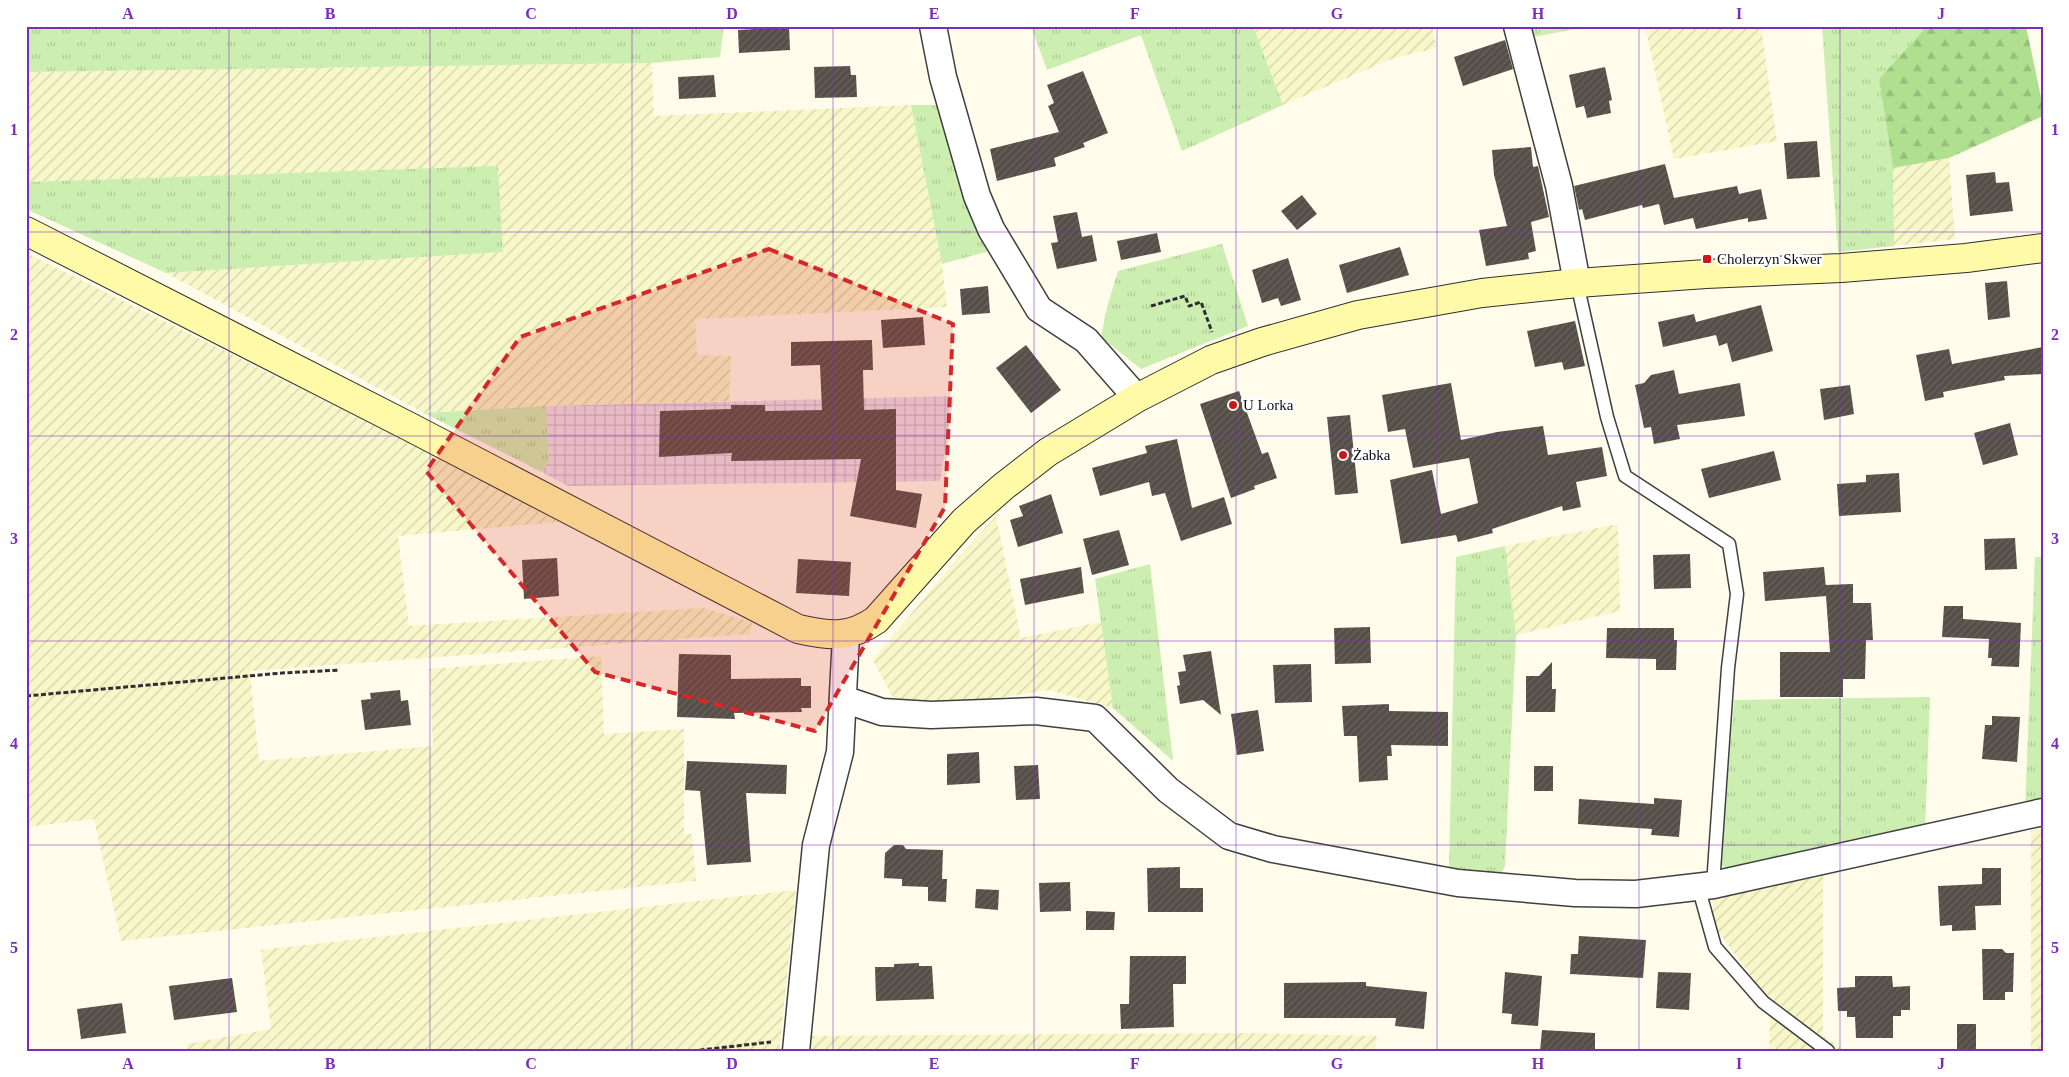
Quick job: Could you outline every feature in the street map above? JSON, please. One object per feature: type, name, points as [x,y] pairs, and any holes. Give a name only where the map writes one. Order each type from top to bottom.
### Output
[{"type":"street","points":[[933,26],[942,77],[977,196],[990,229],[1039,309],[1086,340],[1137,398]]},
{"type":"street","points":[[1517,26],[1559,186],[1577,283]]},
{"type":"street","points":[[26,231],[798,629],[819,634],[846,635],[866,628],[876,620],[964,521],[1004,486],[1048,452],[1137,398],[1225,355],[1262,342],[1345,318],[1472,294],[1577,283],[1706,274],[1841,268],[1966,258],[2043,248]]},
{"type":"street","points":[[796,1045],[816,845],[840,752],[846,635]]},
{"type":"street","points":[[843,699],[882,712],[931,716],[1036,711],[1095,718],[1168,790],[1229,836],[1273,849],[1458,883],[1575,893],[1636,894],[1705,886],[2043,812]]},
{"type":"lane","points":[[1577,283],[1607,417],[1624,476],[1729,544],[1737,594],[1705,886],[1715,948],[1763,1002],[1828,1051]]},
{"type":"path","points":[[1151,306],[1185,296],[1189,306],[1201,302],[1213,336]]},
{"type":"path","points":[[26,696],[282,673],[340,670]]},
{"type":"path","points":[[692,1051],[796,1045]]},
{"type":"highlighted area","points":[[769,249],[953,324],[945,507],[815,731],[595,672],[426,471],[520,337]]},
{"type":"shaded area","points":[[954,396],[940,481],[568,486],[542,472],[549,461],[546,406]]},
{"type":"green space","points":[[26,26],[724,26],[720,57],[652,63],[26,72]]},
{"type":"green space","points":[[1031,26],[1253,26],[1283,105],[1182,151],[1141,35],[1047,70]]},
{"type":"green space","points":[[1253,26],[1432,26],[1437,48],[1394,58],[1283,105]]},
{"type":"green space","points":[[1529,26],[1591,26],[1533,37]]},
{"type":"green space","points":[[1645,26],[1761,26],[1777,141],[1674,159]]},
{"type":"green space","points":[[1822,26],[1927,26],[1879,79],[1893,168],[1894,246],[1838,252]]},
{"type":"green space","points":[[1927,26],[2026,26],[2043,107],[2043,116],[1949,158],[1893,168],[1879,79]]},
{"type":"green space","points":[[652,63],[654,116],[911,105],[942,264],[947,307],[695,319],[697,355],[731,356],[729,401],[546,406],[424,413],[166,273],[503,252],[498,167],[26,182],[26,72]]},
{"type":"green space","points":[[911,105],[937,105],[993,250],[942,264]]},
{"type":"green space","points":[[1949,158],[1955,239],[1894,246],[1893,168]]},
{"type":"green space","points":[[498,166],[503,252],[166,273],[26,209],[26,182]]},
{"type":"green space","points":[[1222,244],[1248,326],[1141,369],[1101,337],[1107,307],[1118,271]]},
{"type":"green space","points":[[26,253],[417,446],[559,522],[398,536],[409,626],[703,608],[752,622],[750,634],[250,671],[259,761],[433,746],[429,669],[601,656],[604,734],[684,729],[684,834],[692,834],[696,881],[121,941],[94,819],[26,827]]},
{"type":"green space","points":[[546,406],[549,461],[542,472],[424,413]]},
{"type":"green space","points":[[996,516],[1021,638],[1101,622],[1113,708],[1049,690],[951,705],[896,703],[873,660],[958,557]]},
{"type":"green space","points":[[1618,524],[1620,611],[1516,635],[1505,546]]},
{"type":"green space","points":[[1505,546],[1516,635],[1505,866],[1500,876],[1449,869],[1456,557]]},
{"type":"green space","points":[[2035,557],[2043,557],[2043,805],[2025,809]]},
{"type":"green space","points":[[1150,564],[1173,761],[1113,708],[1095,579]]},
{"type":"green space","points":[[1930,697],[1925,831],[1733,871],[1721,865],[1734,700]]},
{"type":"green space","points":[[2043,827],[2043,1051],[2031,1051],[2031,831]]},
{"type":"green space","points":[[1823,870],[1823,1036],[1847,1051],[1769,1051],[1770,1020],[1774,1000],[1761,990],[1713,924],[1713,892]]},
{"type":"green space","points":[[796,890],[779,1051],[188,1051],[186,1044],[271,1029],[261,950]]},
{"type":"green space","points":[[1247,1033],[1377,1036],[1375,1051],[808,1051],[809,1036]]},
{"type":"building","points":[[789,27],[790,50],[739,53],[738,30]]},
{"type":"building","points":[[1505,40],[1513,69],[1463,86],[1454,57]]},
{"type":"building","points":[[850,66],[851,75],[856,75],[857,97],[815,98],[814,67]]},
{"type":"building","points":[[1605,67],[1612,100],[1609,101],[1611,113],[1587,118],[1584,106],[1576,108],[1569,75]]},
{"type":"building","points":[[1083,71],[1108,133],[1083,143],[1085,147],[1054,158],[1056,166],[997,181],[990,149],[1059,132],[1048,106],[1054,103],[1047,85]]},
{"type":"building","points":[[714,75],[716,97],[679,99],[678,77]]},
{"type":"building","points":[[1817,141],[1820,177],[1787,179],[1784,143]]},
{"type":"building","points":[[1531,147],[1533,167],[1538,166],[1549,217],[1531,222],[1536,251],[1528,253],[1529,259],[1486,266],[1479,230],[1507,226],[1494,175],[1492,150]]},
{"type":"building","points":[[1665,164],[1674,198],[1737,186],[1739,194],[1761,189],[1767,219],[1748,222],[1748,218],[1696,229],[1693,218],[1664,225],[1659,204],[1643,208],[1642,205],[1585,220],[1582,209],[1579,210],[1574,186]]},
{"type":"building","points":[[1995,172],[1996,183],[2009,182],[2013,211],[1970,216],[1966,175]]},
{"type":"building","points":[[1302,195],[1317,214],[1297,230],[1281,211]]},
{"type":"building","points":[[1077,212],[1082,237],[1092,235],[1097,261],[1057,269],[1051,243],[1058,242],[1053,216]]},
{"type":"building","points":[[1157,233],[1161,252],[1121,260],[1117,241]]},
{"type":"building","points":[[1400,247],[1409,275],[1347,293],[1339,265]]},
{"type":"building","points":[[1288,258],[1301,300],[1281,306],[1278,298],[1262,303],[1252,270]]},
{"type":"building","points":[[2007,281],[2010,317],[1988,320],[1985,283]]},
{"type":"building","points":[[988,286],[990,313],[962,315],[960,289]]},
{"type":"building","points":[[1761,305],[1773,351],[1732,362],[1727,343],[1719,346],[1716,335],[1663,347],[1658,322],[1694,314],[1696,322]]},
{"type":"building","points":[[923,317],[925,345],[883,348],[881,320]]},
{"type":"building","points":[[1575,321],[1585,366],[1564,370],[1562,362],[1535,367],[1527,331]]},
{"type":"building","points":[[872,340],[873,370],[863,370],[864,410],[896,409],[896,490],[922,494],[916,528],[850,516],[861,459],[731,461],[732,453],[659,457],[660,411],[731,409],[731,405],[765,405],[765,411],[822,410],[820,365],[791,366],[791,342]]},
{"type":"building","points":[[1026,345],[1061,390],[1031,413],[996,368]]},
{"type":"building","points":[[2043,347],[2043,374],[2004,376],[2005,380],[1943,392],[1944,397],[1925,401],[1916,355],[1949,349],[1952,364]]},
{"type":"building","points":[[1674,370],[1679,394],[1740,383],[1745,416],[1677,425],[1680,439],[1654,444],[1651,427],[1644,428],[1635,385],[1644,383],[1651,375]]},
{"type":"building","points":[[1451,383],[1461,440],[1497,432],[1543,426],[1548,455],[1602,447],[1607,476],[1576,482],[1581,507],[1563,511],[1562,506],[1492,529],[1493,533],[1458,542],[1456,535],[1401,544],[1390,480],[1432,470],[1441,514],[1478,503],[1469,458],[1413,468],[1405,429],[1388,432],[1382,395]]},
{"type":"building","points":[[1850,385],[1854,414],[1824,420],[1820,389]]},
{"type":"building","points":[[1239,391],[1262,454],[1268,452],[1277,478],[1254,486],[1255,489],[1231,498],[1200,404]]},
{"type":"building","name":"Żabka","points":[[1350,415],[1358,493],[1335,495],[1327,417]]},
{"type":"building","points":[[2010,423],[2018,455],[1983,465],[1974,433]]},
{"type":"building","points":[[1177,439],[1192,508],[1224,497],[1232,524],[1181,541],[1165,493],[1152,496],[1149,482],[1100,496],[1092,468],[1147,453],[1145,446]]},
{"type":"building","points":[[1774,451],[1781,480],[1709,498],[1701,469]]},
{"type":"building","points":[[1899,473],[1901,512],[1839,516],[1837,484],[1866,482],[1866,475]]},
{"type":"building","points":[[1051,494],[1063,533],[1018,547],[1010,520],[1023,516],[1019,506]]},
{"type":"building","points":[[1119,530],[1129,565],[1092,575],[1083,539]]},
{"type":"building","points":[[2015,538],[2017,569],[1985,570],[1984,539]]},
{"type":"building","points":[[1690,554],[1691,588],[1654,589],[1653,555]]},
{"type":"building","points":[[557,558],[559,596],[524,599],[522,560]]},
{"type":"building","points":[[798,559],[851,562],[849,596],[796,593]]},
{"type":"building","points":[[1081,567],[1084,593],[1025,605],[1020,579]]},
{"type":"building","points":[[1824,567],[1826,585],[1853,584],[1853,603],[1871,603],[1873,640],[1866,640],[1865,679],[1843,679],[1843,697],[1780,697],[1780,652],[1830,652],[1826,596],[1765,601],[1763,572]]},
{"type":"building","points":[[1944,606],[1963,606],[1963,619],[2021,623],[2019,667],[1991,666],[1992,658],[1988,658],[1989,639],[1942,637]]},
{"type":"building","points":[[1370,627],[1371,663],[1335,664],[1334,628]]},
{"type":"building","points":[[1607,628],[1674,628],[1674,640],[1677,640],[1676,670],[1656,670],[1656,659],[1606,658]]},
{"type":"building","points":[[1211,651],[1221,715],[1203,700],[1180,704],[1177,686],[1180,685],[1178,672],[1186,671],[1183,655]]},
{"type":"building","points":[[679,654],[731,655],[731,679],[801,678],[801,686],[811,686],[811,708],[801,708],[802,712],[734,713],[735,719],[677,717]]},
{"type":"building","points":[[1552,662],[1552,689],[1556,689],[1555,712],[1526,712],[1526,676],[1539,676]]},
{"type":"building","points":[[1311,664],[1312,702],[1275,703],[1273,665]]},
{"type":"building","points":[[400,690],[401,701],[408,700],[411,725],[365,730],[361,700],[371,699],[370,693]]},
{"type":"building","points":[[1389,704],[1389,711],[1448,712],[1448,746],[1391,745],[1392,756],[1387,756],[1388,780],[1359,782],[1357,736],[1344,736],[1342,706]]},
{"type":"building","points":[[1258,710],[1264,751],[1237,755],[1231,714]]},
{"type":"building","points":[[1992,716],[2020,717],[2017,762],[1982,759],[1985,725],[1992,725]]},
{"type":"building","points":[[979,752],[980,783],[947,785],[947,754]]},
{"type":"building","points":[[687,761],[787,765],[786,794],[746,793],[751,862],[707,865],[700,791],[685,790]]},
{"type":"building","points":[[1038,765],[1040,799],[1016,800],[1014,766]]},
{"type":"building","points":[[1534,766],[1553,766],[1553,791],[1534,791]]},
{"type":"building","points":[[1654,798],[1682,800],[1679,837],[1651,835],[1652,829],[1578,824],[1579,799],[1654,804]]},
{"type":"building","points":[[894,845],[903,845],[906,849],[943,850],[942,879],[947,879],[946,902],[928,901],[928,887],[902,886],[902,879],[884,878],[885,853]]},
{"type":"building","points":[[1180,867],[1180,888],[1203,888],[1203,912],[1148,912],[1147,868]]},
{"type":"building","points":[[1982,868],[2001,868],[2001,905],[1975,906],[1976,930],[1952,931],[1952,925],[1940,926],[1938,886],[1982,884]]},
{"type":"building","points":[[1070,882],[1071,911],[1040,912],[1039,883]]},
{"type":"building","points":[[976,889],[999,890],[998,910],[975,908]]},
{"type":"building","points":[[1086,911],[1115,912],[1114,930],[1086,930]]},
{"type":"building","points":[[1579,936],[1646,940],[1643,978],[1570,974],[1571,954],[1578,954]]},
{"type":"building","points":[[1982,949],[2002,949],[2006,953],[2014,953],[2013,992],[2005,992],[2005,1000],[1983,1000]]},
{"type":"building","points":[[1130,956],[1186,956],[1186,984],[1173,984],[1174,1027],[1121,1029],[1120,1004],[1129,1004]]},
{"type":"building","points":[[919,963],[919,966],[932,966],[934,999],[876,1001],[875,967],[894,967],[894,964]]},
{"type":"building","points":[[1505,972],[1542,976],[1538,1026],[1511,1024],[1512,1014],[1502,1013]]},
{"type":"building","points":[[1658,972],[1691,973],[1689,1010],[1656,1008]]},
{"type":"building","points":[[1855,976],[1892,976],[1893,987],[1910,986],[1910,1010],[1901,1010],[1901,1016],[1893,1016],[1893,1038],[1856,1038],[1855,1017],[1847,1017],[1847,1011],[1838,1011],[1837,988],[1855,987]]},
{"type":"building","points":[[232,978],[237,1012],[174,1020],[169,986]]},
{"type":"building","points":[[1366,982],[1366,986],[1427,992],[1424,1029],[1395,1026],[1396,1018],[1284,1018],[1284,983]]},
{"type":"building","points":[[122,1003],[126,1033],[81,1039],[77,1009]]},
{"type":"building","points":[[1957,1024],[1976,1024],[1976,1051],[1957,1051]]},
{"type":"building","points":[[1542,1030],[1595,1033],[1595,1051],[1540,1051]]},
{"type":"place","name":"Cholerzyn Skwer","points":[[1707,259]]},
{"type":"place","name":"U Lorka","points":[[1233,405]]},
{"type":"place","name":"Żabka","points":[[1343,455]]}]
